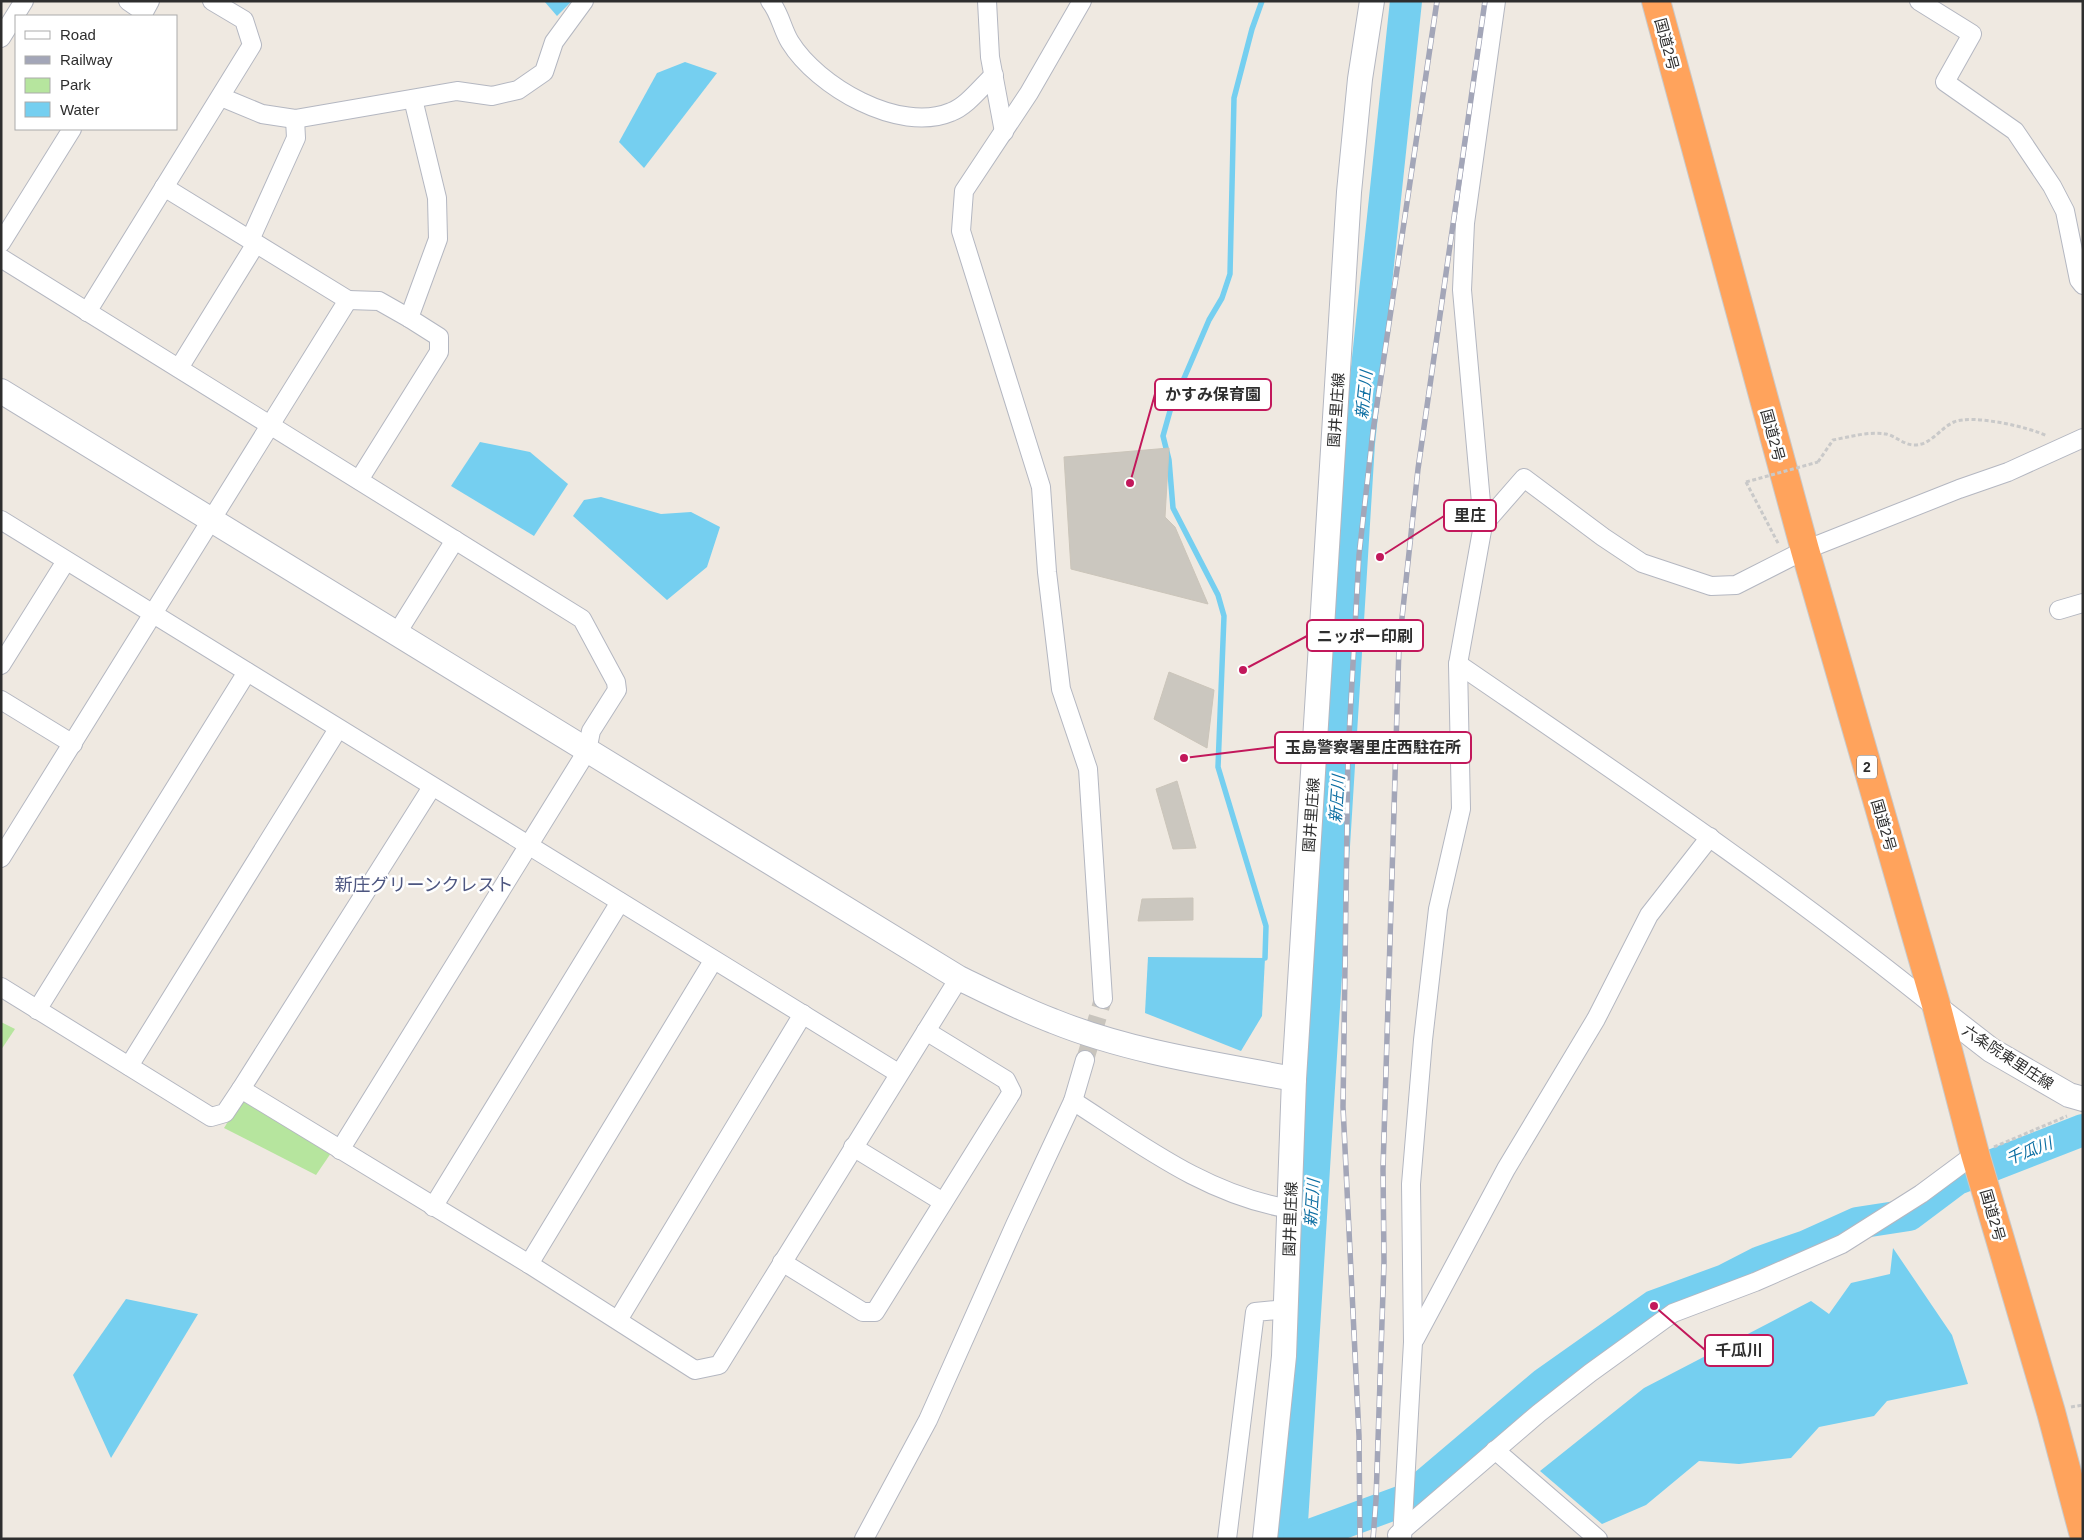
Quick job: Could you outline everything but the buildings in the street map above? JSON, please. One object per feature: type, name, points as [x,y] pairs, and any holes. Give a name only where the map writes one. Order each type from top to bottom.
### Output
[{"type":"highway","name":"国道2号","points":[[1656,1],[1796,554],[1937,1008],[1975,1154],[2048,1402],[2083,1532]]},
{"type":"main road","name":"園井里庄線","points":[[1264,1539],[1284,1356],[1287,1309],[1294,1079],[1349,192],[1360,79],[1372,1]]},
{"type":"main road","points":[[1,391],[212,518],[587,751],[959,978],[1053,1021],[1117,1042],[1173,1056],[1294,1079]]},
{"type":"main road","name":"六条院東里庄線","points":[[1937,1008],[1991,1050],[2069,1095],[2079,1106]]},
{"type":"street","points":[[15,15],[24,1]]},
{"type":"street","points":[[128,1],[145,10]]},
{"type":"street","points":[[87,312],[252,45],[244,20],[212,1]]},
{"type":"street","points":[[221,97],[262,114],[296,119],[456,91],[492,96],[518,90],[544,72],[554,42],[584,1]]},
{"type":"street","points":[[770,1],[790,43],[814,69],[844,93],[889,114],[916,119],[951,112],[973,96],[994,75]]},
{"type":"street","points":[[987,1],[994,75],[1004,132]]},
{"type":"street","points":[[1082,1],[1029,93],[964,191],[961,231],[1041,487],[1047,572],[1060,689],[1088,769],[1103,999]]},
{"type":"street","points":[[1398,1537],[1413,1342],[1411,1184],[1423,1040],[1438,909],[1461,809],[1458,664],[1483,525],[1462,290],[1465,222],[1496,1]]},
{"type":"street","points":[[1918,1],[1972,34],[1945,82],[2015,131],[2052,186],[2065,211],[2079,280],[2083,285]]},
{"type":"street","points":[[1,38],[15,15]]},
{"type":"street","points":[[409,318],[438,239],[437,198],[413,99]]},
{"type":"street","points":[[179,368],[253,242],[296,138],[296,119]]},
{"type":"street","points":[[1,243],[71,130]]},
{"type":"street","points":[[164,187],[348,300],[379,301],[439,337],[439,352],[359,480]]},
{"type":"street","points":[[1,258],[582,619],[616,682],[617,690],[591,731],[587,751],[340,1150]]},
{"type":"street","points":[[1,858],[348,300]]},
{"type":"street","points":[[1483,525],[1524,478],[1603,537],[1642,563],[1712,586],[1736,585],[1796,554],[1959,488],[2008,472],[2083,438]]},
{"type":"street","points":[[1,520],[155,613],[338,729],[620,902],[712,961],[804,1014],[898,1074]]},
{"type":"street","points":[[397,633],[455,540]]},
{"type":"street","points":[[1,664],[66,560]]},
{"type":"street","points":[[2059,610],[2083,603]]},
{"type":"street","points":[[1458,664],[1710,837],[1937,1008]]},
{"type":"street","points":[[37,1010],[247,672]]},
{"type":"street","points":[[1,700],[73,744]]},
{"type":"street","points":[[129,1066],[338,729]]},
{"type":"street","points":[[1,987],[211,1117],[225,1113],[432,787]]},
{"type":"street","points":[[1413,1342],[1506,1168],[1596,1019],[1649,915],[1710,837]]},
{"type":"street","points":[[433,1207],[620,902]]},
{"type":"street","points":[[528,1264],[712,961]]},
{"type":"street","points":[[241,1089],[528,1264],[695,1370],[719,1365],[959,978]]},
{"type":"street","points":[[618,1320],[804,1014]]},
{"type":"street","points":[[782,1262],[863,1312],[874,1312],[1012,1092],[1006,1080],[926,1031]]},
{"type":"street","points":[[864,1539],[928,1420],[1073,1101],[1085,1060]]},
{"type":"street","points":[[1073,1101],[1168,1163],[1203,1182],[1263,1204],[1290,1209]]},
{"type":"street","points":[[854,1147],[943,1202]]},
{"type":"street","points":[[1398,1537],[1495,1450],[1590,1373],[1673,1313],[1754,1282],[1842,1244],[1921,1194],[1975,1154]]},
{"type":"street","points":[[1227,1539],[1255,1312],[1287,1309]]},
{"type":"street","points":[[1495,1450],[1598,1539]]},
{"type":"path","points":[[1796,554],[1746,482],[1818,462],[1833,440],[1887,434],[1902,442],[1916,445],[1936,437],[1954,422],[1993,421],[2037,431],[2066,446]]},
{"type":"path","points":[[1975,1154],[2020,1138],[2079,1106]]},
{"type":"green space","points":[[1,1022],[15,1029],[1,1050]]},
{"type":"green space","points":[[246,1099],[331,1153],[316,1175],[224,1128],[240,1102]]},
{"type":"water","points":[[544,1],[572,1],[557,16]]},
{"type":"water","points":[[685,62],[717,73],[644,168],[619,142],[657,73]]},
{"type":"water","points":[[480,442],[530,452],[568,484],[534,536],[451,486]]},
{"type":"water","points":[[601,497],[661,514],[691,512],[720,527],[707,567],[667,600],[573,516],[584,500]]},
{"type":"water","points":[[1148,957],[1265,958],[1262,1016],[1241,1051],[1145,1013]]},
{"type":"water","points":[[1893,1248],[1952,1335],[1968,1384],[1887,1401],[1874,1416],[1819,1427],[1791,1458],[1739,1464],[1699,1461],[1646,1505],[1602,1524],[1540,1471],[1644,1388],[1811,1301],[1829,1314],[1851,1283],[1890,1274]]},
{"type":"water","points":[[126,1299],[198,1314],[111,1458],[73,1375]]},
{"type":"waterway","points":[[1262,1],[1252,29],[1234,98],[1230,274],[1222,298],[1209,320],[1170,411],[1163,436],[1169,460],[1173,508],[1218,595],[1224,616],[1218,767],[1266,926],[1265,958]]},
{"type":"waterway","name":"新圧川","points":[[1291,1539],[1359,443],[1406,1]]},
{"type":"waterway","name":"千瓜川","points":[[1299,1539],[1408,1499],[1545,1383],[1654,1306],[1725,1280],[1760,1262],[1806,1246],[1857,1223],[1909,1215],[1957,1179],[2083,1130]]},
{"type":"tunnel","points":[[1085,1060],[1103,999]]},
{"type":"railway","points":[[1360,1539],[1359,1436],[1343,1107],[1348,754],[1359,555],[1373,431],[1437,1]]},
{"type":"railway","points":[[1373,1539],[1384,1262],[1383,1169],[1399,646],[1418,469],[1485,1]]},
{"type":"place","name":"かすみ保育園","points":[[1130,483]]},
{"type":"place","name":"里庄","points":[[1380,557]]},
{"type":"place","name":"ニッポー印刷","points":[[1243,670]]},
{"type":"place","name":"玉島警察署里庄西駐在所","points":[[1184,758]]},
{"type":"place","name":"千瓜川","points":[[1654,1306]]},
{"type":"district","name":"新庄グリーンクレスト","points":[[424,885]]}]
